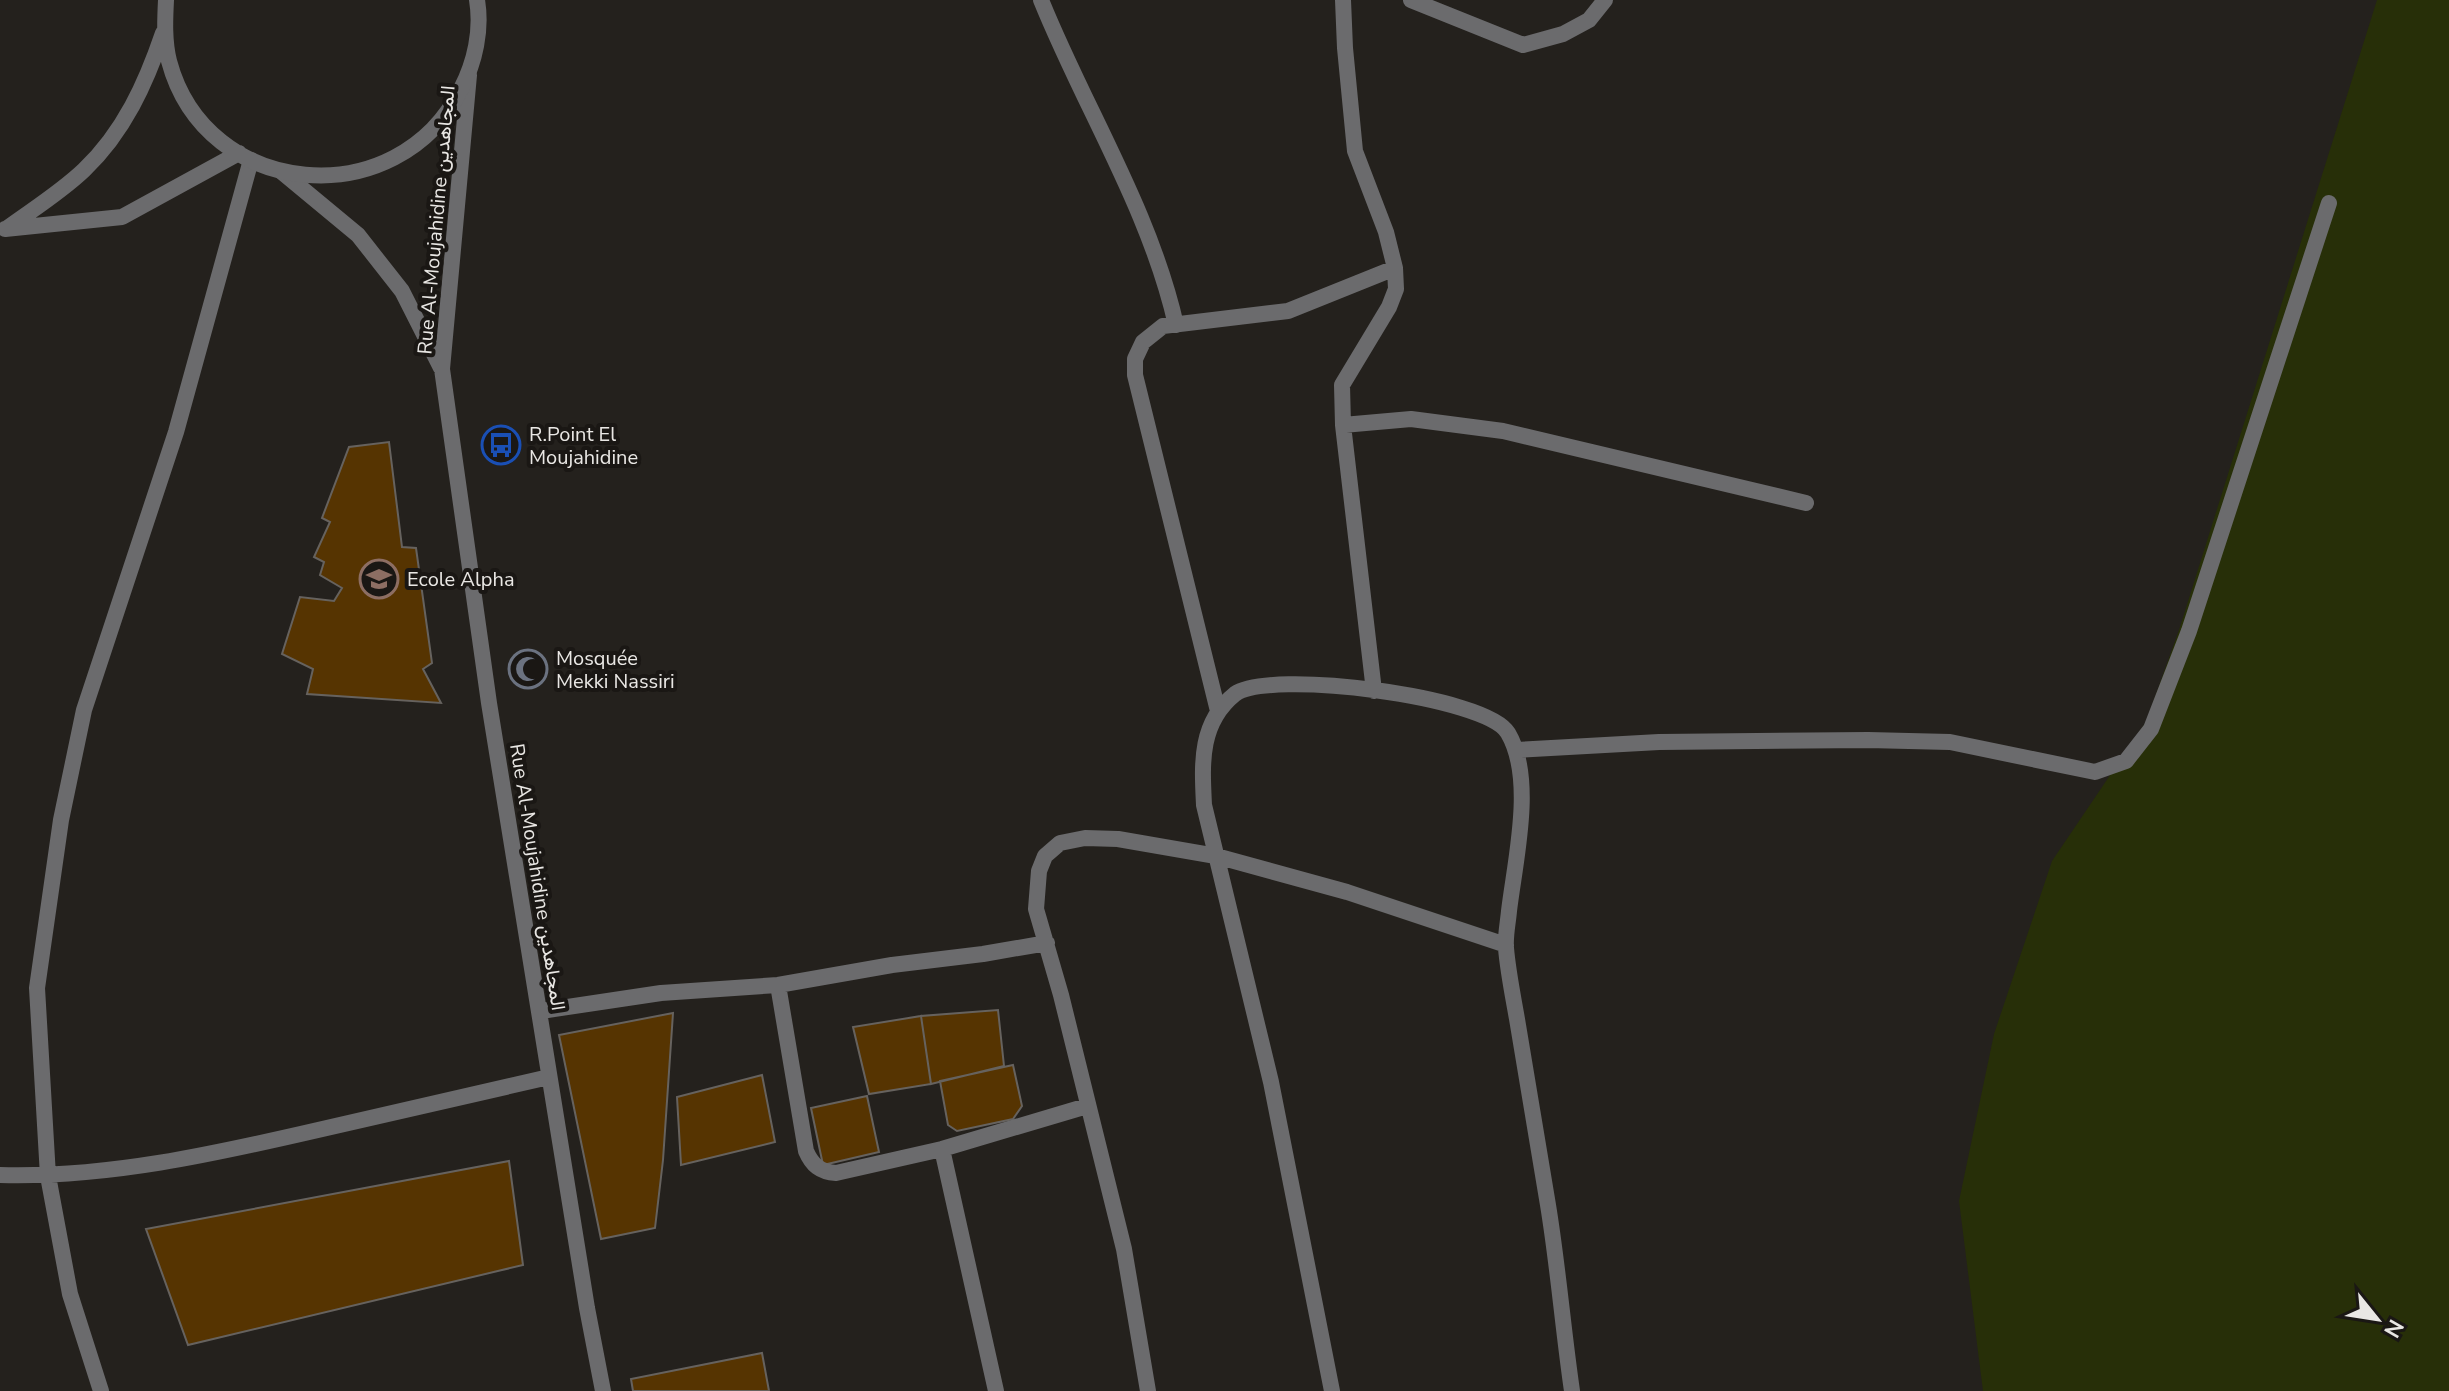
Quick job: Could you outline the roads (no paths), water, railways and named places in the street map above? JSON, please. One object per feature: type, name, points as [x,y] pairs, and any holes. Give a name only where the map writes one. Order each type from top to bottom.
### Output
[{"type":"street","points":[[166,0],[164,29],[169,61],[181,92],[200,119],[223,142],[245,157],[282,172],[314,177],[347,175],[379,166],[407,150],[433,129],[454,104],[469,74],[477,42],[479,3]]},
{"type":"street","points":[[1041,0],[1146,226],[1166,282],[1176,325]]},
{"type":"street","points":[[1343,0],[1355,151],[1378,208],[1395,268],[1396,289],[1389,307],[1342,385],[1343,425],[1374,691]]},
{"type":"street","points":[[1411,0],[1523,45],[1563,34],[1589,20],[1605,0]]},
{"type":"street","points":[[3,230],[85,169],[130,114],[164,29]]},
{"type":"street","name":"Rue Al-Moujahidine المجاهدين","points":[[469,74],[442,369],[489,703],[603,1391]]},
{"type":"street","points":[[3,230],[122,217],[245,157]]},
{"type":"street","points":[[101,1391],[70,1294],[48,1176],[37,988],[61,820],[84,710],[176,432],[245,157]]},
{"type":"street","name":"Rue Al-Moujahidine المجاهدين","points":[[282,172],[358,235],[402,291],[442,369]]},
{"type":"street","points":[[1516,750],[1659,742],[1868,740],[1950,742],[2095,772],[2126,761],[2151,729],[2189,631],[2329,203]]},
{"type":"street","points":[[1218,711],[1135,375],[1135,359],[1143,342],[1163,326],[1288,311],[1395,268]]},
{"type":"street","points":[[1343,425],[1411,419],[1503,431],[1806,503]]},
{"type":"street","points":[[1332,1391],[1271,1082],[1204,805],[1202,762],[1206,733],[1218,711],[1237,692],[1261,686],[1305,685],[1374,691],[1453,703],[1486,714],[1506,729],[1516,750],[1522,799],[1506,945],[1549,1208],[1572,1391]]},
{"type":"street","points":[[1148,1391],[1124,1249],[1036,909],[1039,871],[1045,856],[1060,843],[1085,838],[1118,839],[1216,856],[1347,892],[1506,945]]},
{"type":"street","points":[[541,1011],[661,993],[778,985],[1047,943]]},
{"type":"street","points":[[778,985],[797,1111],[811,1162],[824,1173],[942,1149],[1087,1106]]},
{"type":"street","points":[[0,1175],[48,1176],[119,1169],[243,1147],[549,1077]]},
{"type":"street","points":[[942,1149],[996,1391]]},
{"type":"place","name":"R.Point El Moujahidine","points":[[501,445]]},
{"type":"place","name":"Ecole Alpha","points":[[379,579]]},
{"type":"place","name":"Mosquée Mekki Nassiri","points":[[528,669]]}]
